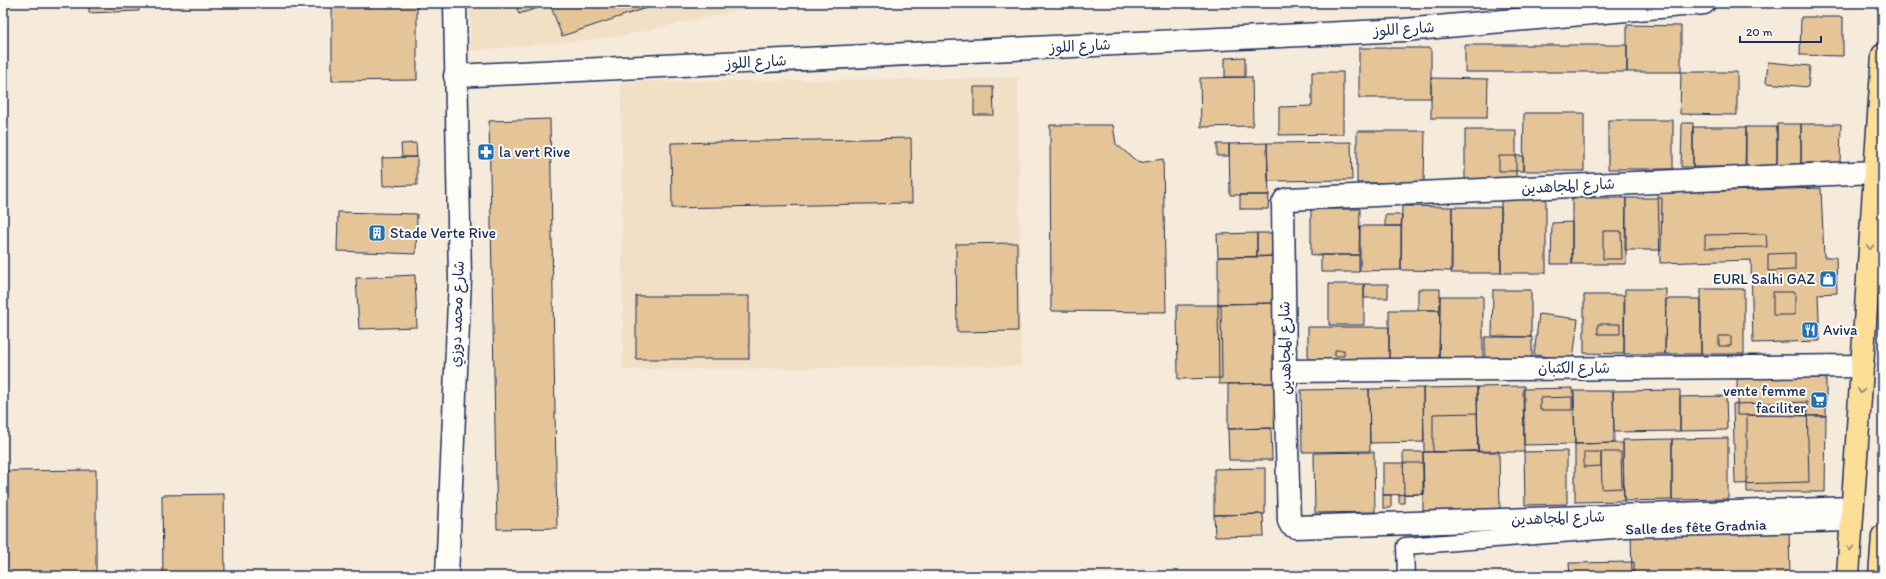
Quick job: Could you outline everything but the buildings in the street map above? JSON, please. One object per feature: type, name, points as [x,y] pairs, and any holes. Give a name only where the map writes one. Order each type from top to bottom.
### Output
[{"type":"main road","points":[[1848,576],[1883,54]]},
{"type":"main road","points":[[1880,576],[1883,536]]},
{"type":"street","name":"شارع محمد دوزي","points":[[447,576],[460,279],[455,76],[455,3]]},
{"type":"street","name":"شارع اللوز","points":[[455,76],[1404,30],[1704,3]]},
{"type":"street","name":"شارع المجاهدين","points":[[1852,516],[1296,527],[1291,525],[1289,521],[1285,371],[1283,204],[1285,200],[1874,172]]},
{"type":"street","name":"شارع الكثبان","points":[[1285,371],[1863,366]]},
{"type":"lane","name":"Salle des fête Gradnia","points":[[1406,576],[1405,546],[1626,529],[1852,516]]},
{"type":"shaded area","points":[[470,3],[749,3],[751,8],[616,37],[471,51]]},
{"type":"shaded area","points":[[1018,78],[1021,366],[623,370],[621,82]]},
{"type":"place","name":"la vert Rive","points":[[486,152]]},
{"type":"place","name":"Stade Verte Rive","points":[[377,233]]},
{"type":"place","name":"EURL Salhi GAZ","points":[[1828,279]]},
{"type":"place","name":"Aviva","points":[[1810,330]]},
{"type":"place","name":"vente femme faciliter","points":[[1819,400]]}]
